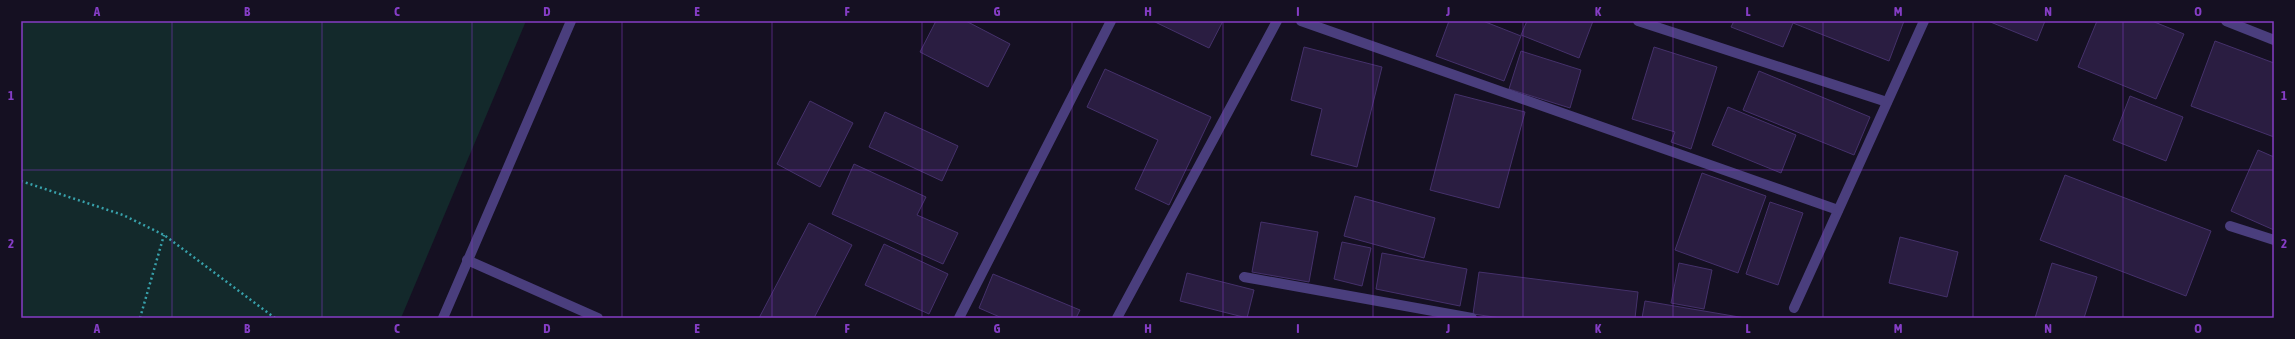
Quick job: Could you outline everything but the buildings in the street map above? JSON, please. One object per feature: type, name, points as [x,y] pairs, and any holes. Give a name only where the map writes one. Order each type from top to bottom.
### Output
[{"type":"street","points":[[443,318],[572,21]]},
{"type":"street","points":[[959,318],[1111,21]]},
{"type":"street","points":[[1117,318],[1276,21]]},
{"type":"street","points":[[1301,21],[1838,210]]},
{"type":"street","points":[[1638,21],[1887,102]]},
{"type":"street","points":[[1794,308],[1924,21]]},
{"type":"street","points":[[2226,21],[2274,40]]},
{"type":"street","points":[[2230,226],[2274,240]]},
{"type":"street","points":[[467,260],[598,318]]},
{"type":"street","points":[[1244,277],[1472,318]]},
{"type":"path","points":[[21,181],[124,215],[164,235],[275,318]]},
{"type":"path","points":[[140,318],[164,235]]},
{"type":"green space","points":[[21,21],[526,21],[401,318],[21,318]]}]
